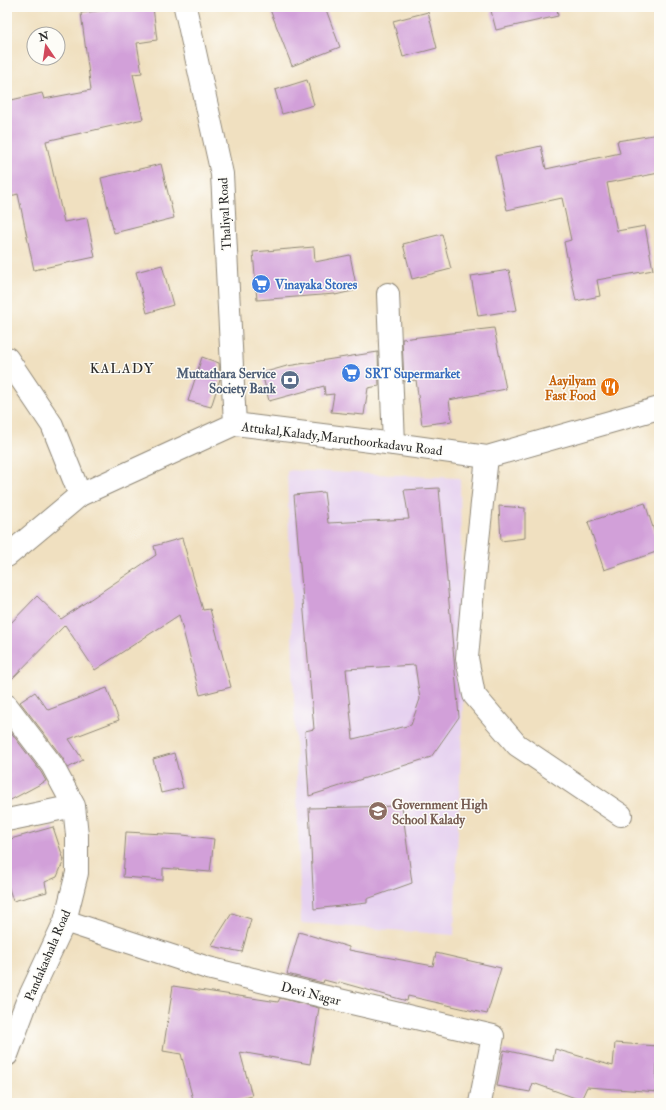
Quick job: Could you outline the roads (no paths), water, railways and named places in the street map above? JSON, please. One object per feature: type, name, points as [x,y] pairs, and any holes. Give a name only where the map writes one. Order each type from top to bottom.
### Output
[{"type":"street","name":"Thaliyal Road","points":[[185,7],[222,174],[235,424]]},
{"type":"street","points":[[388,294],[394,444]]},
{"type":"street","points":[[7,358],[52,425],[80,495]]},
{"type":"street","name":"Attukal,Kalady,Maruthoorkadavu Road","points":[[7,556],[80,495],[235,424],[487,457],[659,408]]},
{"type":"street","points":[[487,457],[474,568],[467,658],[474,695],[516,746],[621,815]]},
{"type":"street","name":"Pandakashala Road","points":[[7,706],[52,765],[74,806],[77,835],[77,873],[65,921],[16,1004],[7,1055]]},
{"type":"street","points":[[7,820],[74,806]]},
{"type":"street","name":"Devi Nagar","points":[[65,921],[208,968],[493,1036],[480,1103]]},
{"type":"place","name":"Vinayaka Stores","points":[[261,284]]},
{"type":"place","name":"SRT Supermarket","points":[[351,373]]},
{"type":"place","name":"Muttathara Service Society Bank","points":[[290,380]]},
{"type":"place","name":"Aayilyam Fast Food","points":[[610,387]]},
{"type":"place","name":"Government High School Kalady","points":[[378,811]]},
{"type":"district","name":"KALADY","points":[[122,368]]}]
